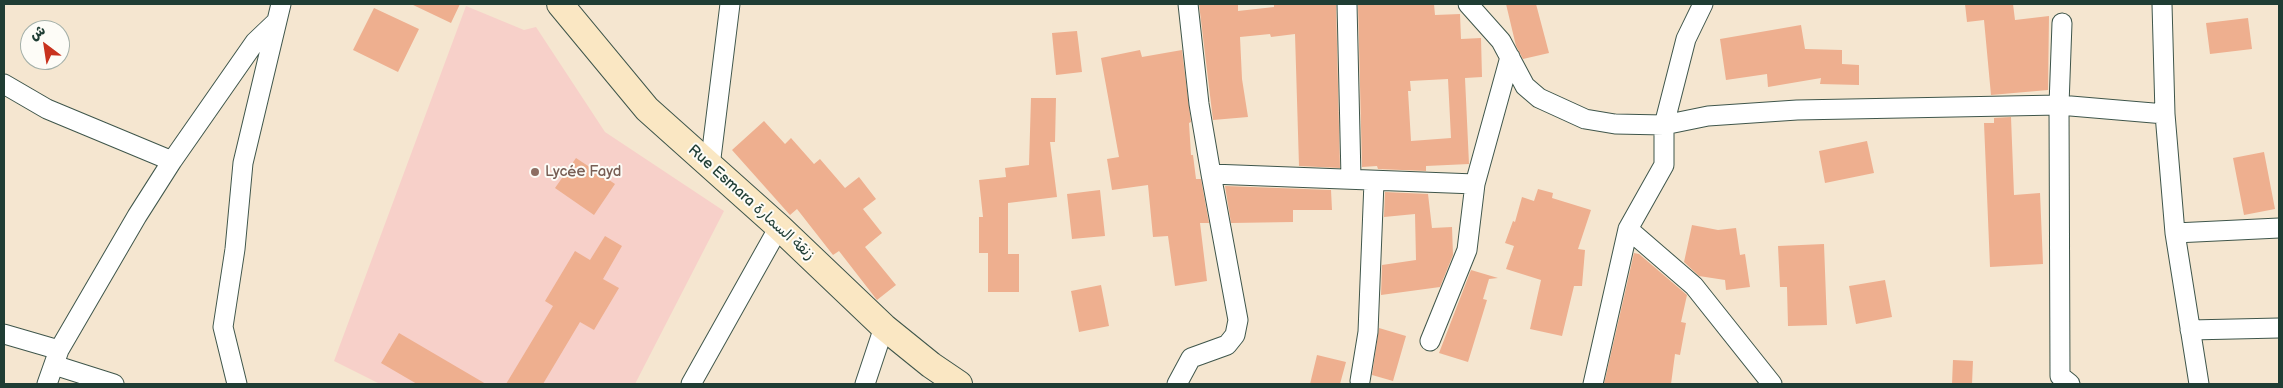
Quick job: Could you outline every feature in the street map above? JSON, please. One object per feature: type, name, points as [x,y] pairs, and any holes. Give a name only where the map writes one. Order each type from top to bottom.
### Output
[{"type":"street","points":[[237,384],[223,327],[235,249],[243,163],[281,4]]},
{"type":"street","name":"Rue Esmara زنقة السمارة","points":[[560,4],[647,109],[779,227],[884,326],[931,365],[959,384]]},
{"type":"street","points":[[710,166],[730,4]]},
{"type":"street","points":[[1176,384],[1191,358],[1227,346],[1235,335],[1238,320],[1210,174],[1188,4]]},
{"type":"street","points":[[1347,4],[1351,178]]},
{"type":"street","points":[[1468,4],[1489,25],[1526,86],[1539,98],[1564,112],[1585,119],[1615,124],[1664,125],[1708,116],[1797,110],[2059,105],[2165,114]]},
{"type":"street","points":[[1593,384],[1628,229],[1664,165],[1664,125],[1686,39],[1703,4]]},
{"type":"street","points":[[2162,4],[2165,114],[2175,233],[2199,384]]},
{"type":"street","points":[[47,384],[57,358],[137,216],[172,161],[255,42],[276,22]]},
{"type":"street","points":[[2062,23],[2059,105],[2060,376],[2070,384]]},
{"type":"street","points":[[1430,341],[1467,250],[1475,184],[1510,57]]},
{"type":"street","points":[[4,84],[47,109],[172,161]]},
{"type":"street","points":[[1210,174],[1351,178],[1374,182],[1475,184]]},
{"type":"street","points":[[1360,382],[1368,332],[1374,182]]},
{"type":"street","points":[[691,384],[779,227]]},
{"type":"street","points":[[2175,233],[2279,228]]},
{"type":"street","points":[[1628,229],[1694,286],[1772,384]]},
{"type":"street","points":[[865,384],[884,326]]},
{"type":"street","points":[[2190,330],[2279,328]]},
{"type":"street","points":[[4,334],[114,384]]},
{"type":"shaded area","name":"Lycée Fayd","points":[[466,6],[524,30],[536,27],[605,132],[724,211],[635,384],[380,384],[334,361]]},
{"type":"building","points":[[411,4],[460,4],[451,23]]},
{"type":"building","points":[[1199,4],[1238,4],[1238,11],[1274,7],[1274,4],[1336,4],[1340,168],[1299,166],[1295,34],[1271,37],[1270,34],[1240,37],[1242,79],[1248,117],[1213,120]]},
{"type":"building","points":[[1358,4],[1434,4],[1435,15],[1460,14],[1461,39],[1481,38],[1482,77],[1465,78],[1469,164],[1426,166],[1426,171],[1378,169],[1377,166],[1362,167]],"holes":[[[1448,79],[1451,138],[1411,141],[1408,91],[1411,91],[1410,81]]]},
{"type":"building","points":[[1506,4],[1536,4],[1549,53],[1523,59],[1516,46]]},
{"type":"building","points":[[1965,4],[2013,4],[2015,20],[2049,16],[2048,90],[1991,95],[1984,20],[1967,22]]},
{"type":"building","points":[[374,8],[419,29],[398,72],[353,50]]},
{"type":"building","points":[[2248,18],[2252,49],[2210,54],[2206,23]]},
{"type":"building","points":[[1801,25],[1805,49],[1842,50],[1842,64],[1859,65],[1859,85],[1820,84],[1821,78],[1768,87],[1767,74],[1726,80],[1720,39]]},
{"type":"building","points":[[1077,31],[1082,72],[1056,75],[1052,33]]},
{"type":"building","points":[[1140,50],[1142,57],[1182,50],[1191,122],[1189,123],[1191,155],[1193,155],[1196,179],[1201,179],[1209,223],[1200,223],[1207,281],[1175,286],[1168,236],[1153,237],[1148,185],[1112,190],[1107,159],[1119,157],[1101,58]]},
{"type":"building","points":[[1031,98],[1056,98],[1055,142],[1050,142],[1057,197],[1008,203],[1008,254],[1019,254],[1019,292],[988,292],[988,253],[979,253],[979,217],[983,217],[979,180],[1006,177],[1005,168],[1029,165]]},
{"type":"building","points":[[2011,117],[2014,195],[2040,193],[2043,264],[1990,267],[1984,123],[1994,123],[1994,118]]},
{"type":"building","points":[[764,121],[785,144],[791,138],[814,164],[820,159],[845,188],[859,177],[876,199],[863,209],[882,233],[865,247],[896,285],[877,300],[839,251],[833,255],[797,209],[790,215],[732,150]]},
{"type":"building","points":[[1867,141],[1874,173],[1825,183],[1819,151]]},
{"type":"building","points":[[2264,152],[2275,209],[2244,215],[2233,158]]},
{"type":"building","points":[[576,158],[615,184],[594,215],[555,188]]},
{"type":"building","points":[[1225,186],[1331,190],[1332,210],[1293,210],[1293,222],[1231,223]]},
{"type":"building","points":[[1538,189],[1553,193],[1552,198],[1591,210],[1578,249],[1585,250],[1582,286],[1574,286],[1562,336],[1530,329],[1541,280],[1506,269],[1514,246],[1505,243],[1513,221],[1515,222],[1522,197],[1534,201]]},
{"type":"building","points":[[1100,190],[1105,236],[1072,239],[1067,194]]},
{"type":"building","points":[[1385,192],[1428,194],[1432,228],[1452,227],[1453,255],[1440,287],[1381,295],[1382,265],[1416,260],[1415,214],[1384,217]]},
{"type":"building","points":[[1692,225],[1718,230],[1736,228],[1740,255],[1745,254],[1750,287],[1726,290],[1725,280],[1699,276],[1684,262]]},
{"type":"building","points":[[605,236],[622,246],[603,279],[619,288],[594,330],[580,322],[543,384],[506,384],[553,306],[545,301],[575,251],[590,260]]},
{"type":"building","points":[[1824,244],[1827,325],[1788,326],[1787,287],[1780,287],[1778,246]]},
{"type":"building","points":[[1634,253],[1639,254],[1687,295],[1681,322],[1686,323],[1680,355],[1675,354],[1671,384],[1604,384]]},
{"type":"building","points":[[1471,270],[1498,278],[1489,279],[1483,299],[1487,300],[1468,362],[1439,353]]},
{"type":"building","points":[[1885,280],[1892,317],[1856,324],[1849,286]]},
{"type":"building","points":[[1101,285],[1109,326],[1079,332],[1071,291]]},
{"type":"building","points":[[1379,328],[1406,336],[1393,381],[1372,375]]},
{"type":"building","points":[[399,333],[486,384],[417,384],[381,363]]},
{"type":"building","points":[[1317,355],[1346,362],[1340,384],[1310,384]]},
{"type":"building","points":[[1953,360],[1973,361],[1972,384],[1952,384]]},
{"type":"place","name":"Lycée Fayd","points":[[535,172]]}]
